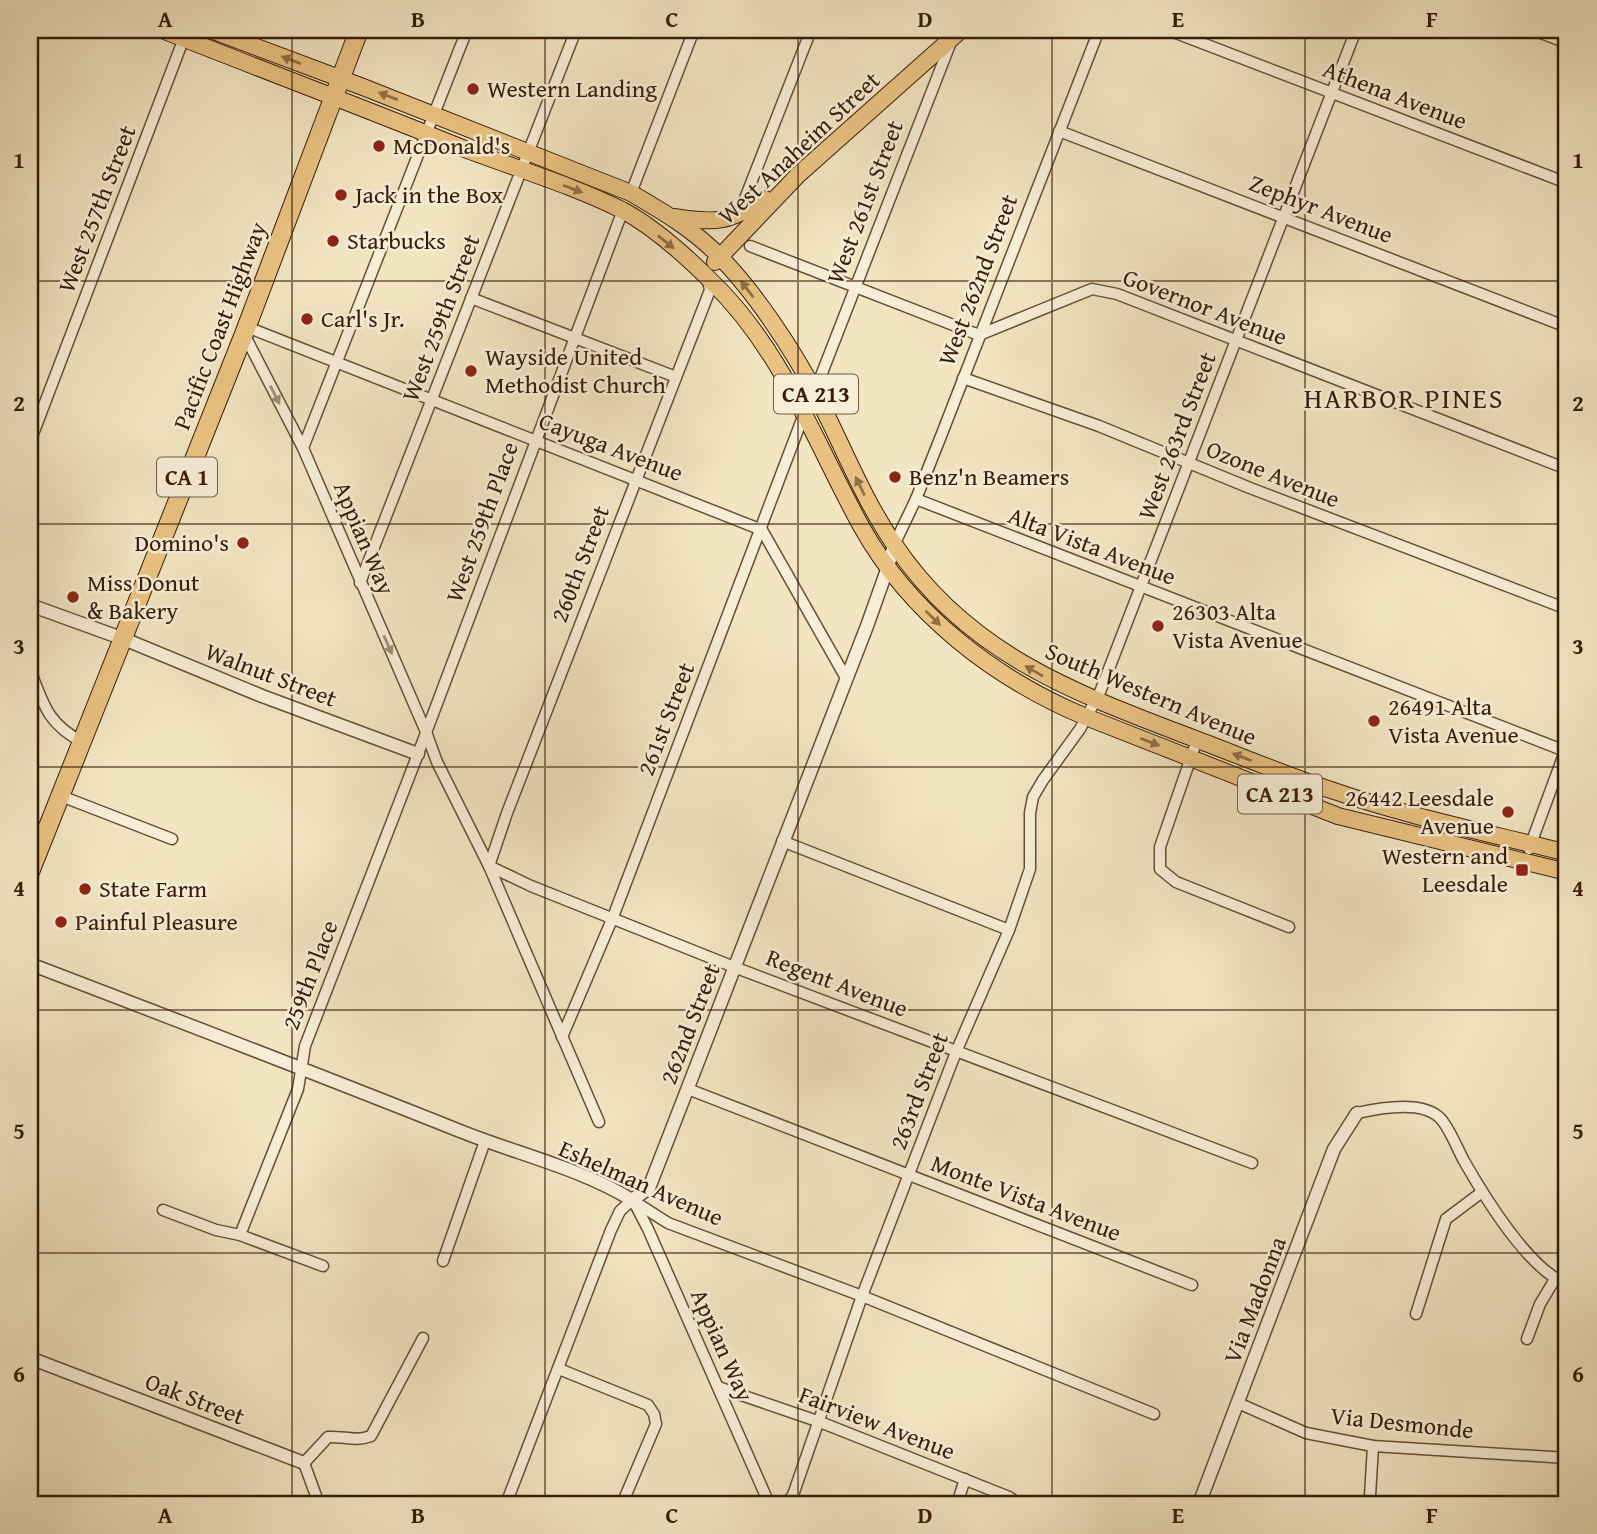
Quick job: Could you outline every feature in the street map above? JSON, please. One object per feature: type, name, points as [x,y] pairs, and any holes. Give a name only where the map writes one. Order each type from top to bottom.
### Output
[{"type":"highway","name":"Pacific Coast Highway","points":[[30,872],[246,331],[359,30]]},
{"type":"main road","name":"South Western Avenue","points":[[162,30],[186,34],[332,98],[427,132],[623,211],[673,247],[728,297],[762,339],[830,461],[862,528],[888,567],[915,601],[945,629],[1013,681],[1086,717],[1338,816],[1567,872]]},
{"type":"main road","name":"South Western Avenue","points":[[211,30],[529,151],[631,193],[671,217],[719,256],[760,307],[815,391],[863,493],[894,545],[925,584],[957,617],[985,639],[1052,681],[1334,792],[1567,853]]},
{"type":"main road","name":"West Anaheim Street","points":[[707,276],[719,256],[785,187],[956,33]]},
{"type":"main road","points":[[671,217],[725,220],[738,216],[785,187]]},
{"type":"street","points":[[303,448],[467,30]]},
{"type":"street","name":"West 259th Street","points":[[360,583],[576,30]]},
{"type":"street","points":[[631,193],[694,30]]},
{"type":"street","points":[[742,206],[811,30]]},
{"type":"street","name":"West 262nd Street","points":[[894,545],[916,499],[1099,30]]},
{"type":"street","name":"Athena Avenue","points":[[1168,30],[1567,183]]},
{"type":"street","name":"West 263rd Street","points":[[1095,700],[1141,588],[1356,30]]},
{"type":"street","points":[[1532,30],[1567,43]]},
{"type":"street","name":"West 261st Street","points":[[815,391],[854,286],[956,33]]},
{"type":"street","name":"West 257th Street","points":[[30,442],[186,34]]},
{"type":"street","name":"Zephyr Avenue","points":[[1059,131],[1567,327]]},
{"type":"street","name":"West 259th Place","points":[[426,732],[623,211]]},
{"type":"street","points":[[750,246],[979,335]]},
{"type":"street","name":"260th Street","points":[[489,866],[507,813],[710,290],[707,276]]},
{"type":"street","name":"Governor Avenue","points":[[979,335],[1092,289],[1117,294],[1567,469]]},
{"type":"street","points":[[471,298],[676,377]]},
{"type":"street","name":"Cayuga Avenue","points":[[246,331],[432,399],[762,530]]},
{"type":"street","name":"Appian Way","points":[[246,331],[303,448],[437,762],[489,866],[599,1122]]},
{"type":"street","name":"Ozone Avenue","points":[[963,377],[1099,426],[1487,580],[1567,609]]},
{"type":"street","name":"261st Street","points":[[562,1037],[613,917],[804,414]]},
{"type":"street","name":"Alta Vista Avenue","points":[[916,499],[1141,588],[1566,749]]},
{"type":"street","points":[[762,530],[846,678]]},
{"type":"street","name":"262nd Street","points":[[506,1504],[611,1230],[620,1211],[649,1188],[846,678],[894,545]]},
{"type":"street","name":"Walnut Street","points":[[30,605],[418,754]]},
{"type":"street","points":[[30,670],[51,720],[65,733],[82,742]]},
{"type":"street","name":"263rd Street","points":[[786,1504],[793,1495],[862,1296],[956,1052],[1009,930],[1030,869],[1030,813],[1033,797],[1095,700]]},
{"type":"street","name":"259th Place","points":[[240,1235],[298,1089],[305,1046],[426,732]]},
{"type":"street","points":[[1197,740],[1160,847],[1160,869],[1176,881],[1289,927]]},
{"type":"street","points":[[1525,861],[1566,749]]},
{"type":"street","points":[[418,754],[437,762]]},
{"type":"street","points":[[61,796],[172,839]]},
{"type":"street","points":[[782,841],[1009,930]]},
{"type":"street","name":"Regent Avenue","points":[[489,866],[531,886],[734,967],[1252,1163]]},
{"type":"street","name":"Eshelman Avenue","points":[[30,964],[300,1067],[485,1142],[578,1175],[617,1191],[668,1223],[862,1296],[1154,1414]]},
{"type":"street","name":"Monte Vista Avenue","points":[[688,1088],[1192,1285]]},
{"type":"street","points":[[1357,1113],[1396,1105],[1440,1118],[1482,1192],[1516,1239],[1555,1279],[1567,1284]]},
{"type":"street","name":"Via Madonna","points":[[1199,1504],[1334,1149],[1357,1113]]},
{"type":"street","points":[[443,1261],[485,1142]]},
{"type":"street","points":[[1416,1314],[1446,1219],[1482,1192]]},
{"type":"street","name":"Appian Way","points":[[632,1200],[648,1229],[768,1501],[775,1504]]},
{"type":"street","points":[[163,1210],[323,1266]]},
{"type":"street","points":[[1527,1339],[1540,1304],[1555,1279]]},
{"type":"street","points":[[319,1504],[304,1463],[328,1437],[344,1436],[361,1440],[371,1436],[422,1338]]},
{"type":"street","name":"Oak Street","points":[[30,1358],[304,1463]]},
{"type":"street","points":[[559,1369],[648,1405],[654,1414],[656,1424],[622,1504]]},
{"type":"street","name":"Fairview Avenue","points":[[718,1387],[820,1422],[1009,1497],[1019,1504]]},
{"type":"street","name":"Via Desmonde","points":[[1238,1403],[1306,1433],[1373,1446],[1567,1458]]},
{"type":"street","points":[[1365,1504],[1370,1496],[1373,1446]]},
{"type":"street","points":[[957,1504],[965,1479]]},
{"type":"place","name":"Western Landing","points":[[473,89]]},
{"type":"place","name":"McDonald's","points":[[379,146]]},
{"type":"place","name":"Jack in the Box","points":[[341,195]]},
{"type":"place","name":"Starbucks","points":[[333,241]]},
{"type":"place","name":"Carl's Jr.","points":[[307,319]]},
{"type":"place","name":"Wayside United Methodist Church","points":[[471,371]]},
{"type":"place","name":"Benz'n Beamers","points":[[895,477]]},
{"type":"place","name":"Domino's","points":[[243,543]]},
{"type":"place","name":"Miss Donut & Bakery","points":[[73,597]]},
{"type":"place","name":"26303 Alta Vista Avenue","points":[[1158,626]]},
{"type":"place","name":"26491 Alta Vista Avenue","points":[[1374,721]]},
{"type":"place","name":"26442 Leesdale Avenue","points":[[1508,812]]},
{"type":"place","name":"Western and Leesdale","points":[[1522,870]]},
{"type":"place","name":"State Farm","points":[[85,889]]},
{"type":"place","name":"Painful Pleasure","points":[[61,922]]},
{"type":"district","name":"HARBOR PINES","points":[[1404,398]]}]
